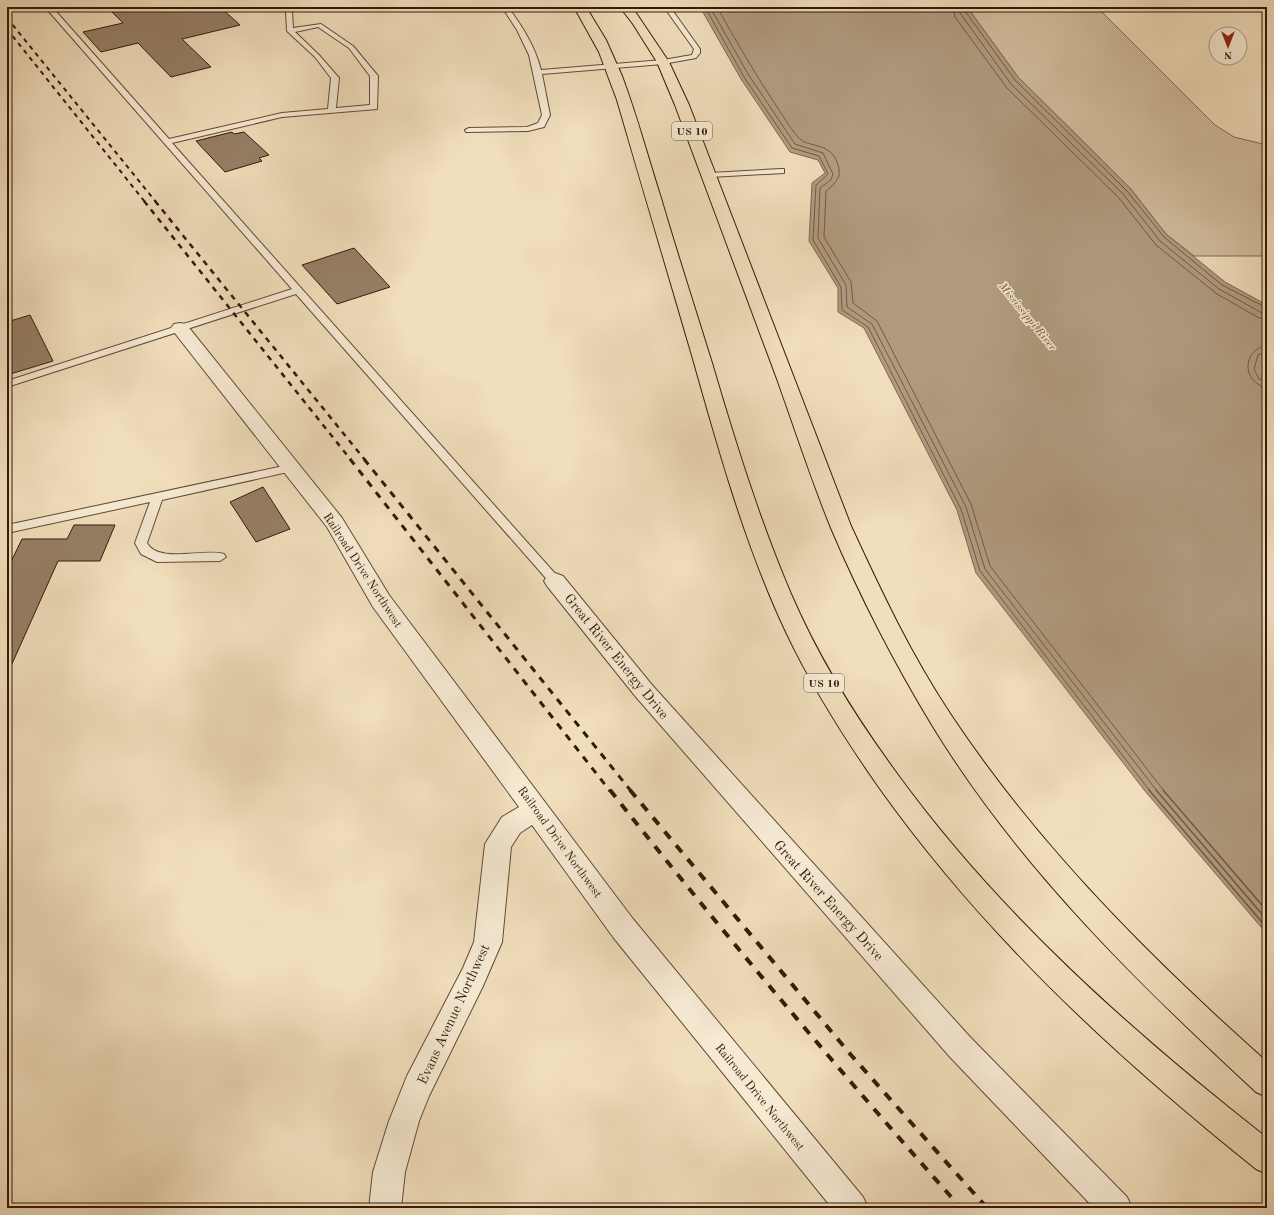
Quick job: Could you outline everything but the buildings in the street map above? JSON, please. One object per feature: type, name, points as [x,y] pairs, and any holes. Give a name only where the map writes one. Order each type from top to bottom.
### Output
[{"type":"highway","name":"US 10","points":[[580,7],[598,35],[612,66],[719,418],[761,545],[771,574],[816,670],[839,708],[891,786],[920,824],[1010,929],[1088,1007],[1157,1068],[1267,1158]]},
{"type":"highway","name":"US 10","points":[[626,7],[638,22],[663,62],[682,105],[710,175],[841,526],[885,622],[928,697],[955,740],[1008,815],[1054,869],[1123,946],[1196,1019],[1267,1082]]},
{"type":"street","name":"Railroad Drive Northwest","points":[[180,328],[335,523],[381,601],[624,928],[852,1208]]},
{"type":"street","name":"Great River Energy Drive","points":[[555,581],[644,691],[960,1047],[1116,1208]]},
{"type":"street","name":"Evans Avenue Northwest","points":[[385,1208],[390,1172],[404,1121],[418,1087],[473,977],[488,942],[498,844],[510,825],[536,809]]},
{"type":"lane","points":[[48,7],[555,581]]},
{"type":"lane","points":[[291,7],[289,12],[290,31],[317,56],[335,78],[332,110]]},
{"type":"lane","points":[[469,130],[528,129],[541,125],[546,115],[540,98],[538,72],[522,31],[505,7]]},
{"type":"lane","points":[[538,72],[663,62],[694,57],[697,53],[697,48],[667,7]]},
{"type":"lane","points":[[167,142],[282,115],[374,107],[374,76],[351,47],[320,25],[290,31]]},
{"type":"lane","points":[[710,175],[781,171]]},
{"type":"lane","points":[[7,384],[299,290]]},
{"type":"lane","points":[[7,529],[157,498],[290,465]]},
{"type":"lane","points":[[157,498],[141,543],[145,551],[158,558],[220,557]]},
{"type":"shaded area","points":[[967,7],[1097,7],[1215,125],[1234,137],[1267,145],[1267,256],[1194,256],[1166,234],[1130,188],[1018,77]]},
{"type":"water","name":"Mississippi River","points":[[700,7],[967,7],[1018,77],[1130,188],[1166,234],[1225,282],[1267,305],[1267,360],[1265,360],[1263,369],[1267,375],[1267,934],[1145,791],[976,573],[957,510],[864,328],[838,312],[838,288],[809,241],[812,183],[825,173],[818,160],[790,152],[741,79]]},
{"type":"railway","points":[[7,18],[156,202]]},
{"type":"railway","points":[[7,29],[145,202]]},
{"type":"railway","points":[[144,201],[351,460]]},
{"type":"railway","points":[[155,201],[365,460]]},
{"type":"railway","points":[[350,459],[610,791]]},
{"type":"railway","points":[[364,459],[631,791]]},
{"type":"railway","points":[[610,790],[782,1002],[961,1208]]},
{"type":"railway","points":[[630,790],[851,1055],[987,1208]]}]
